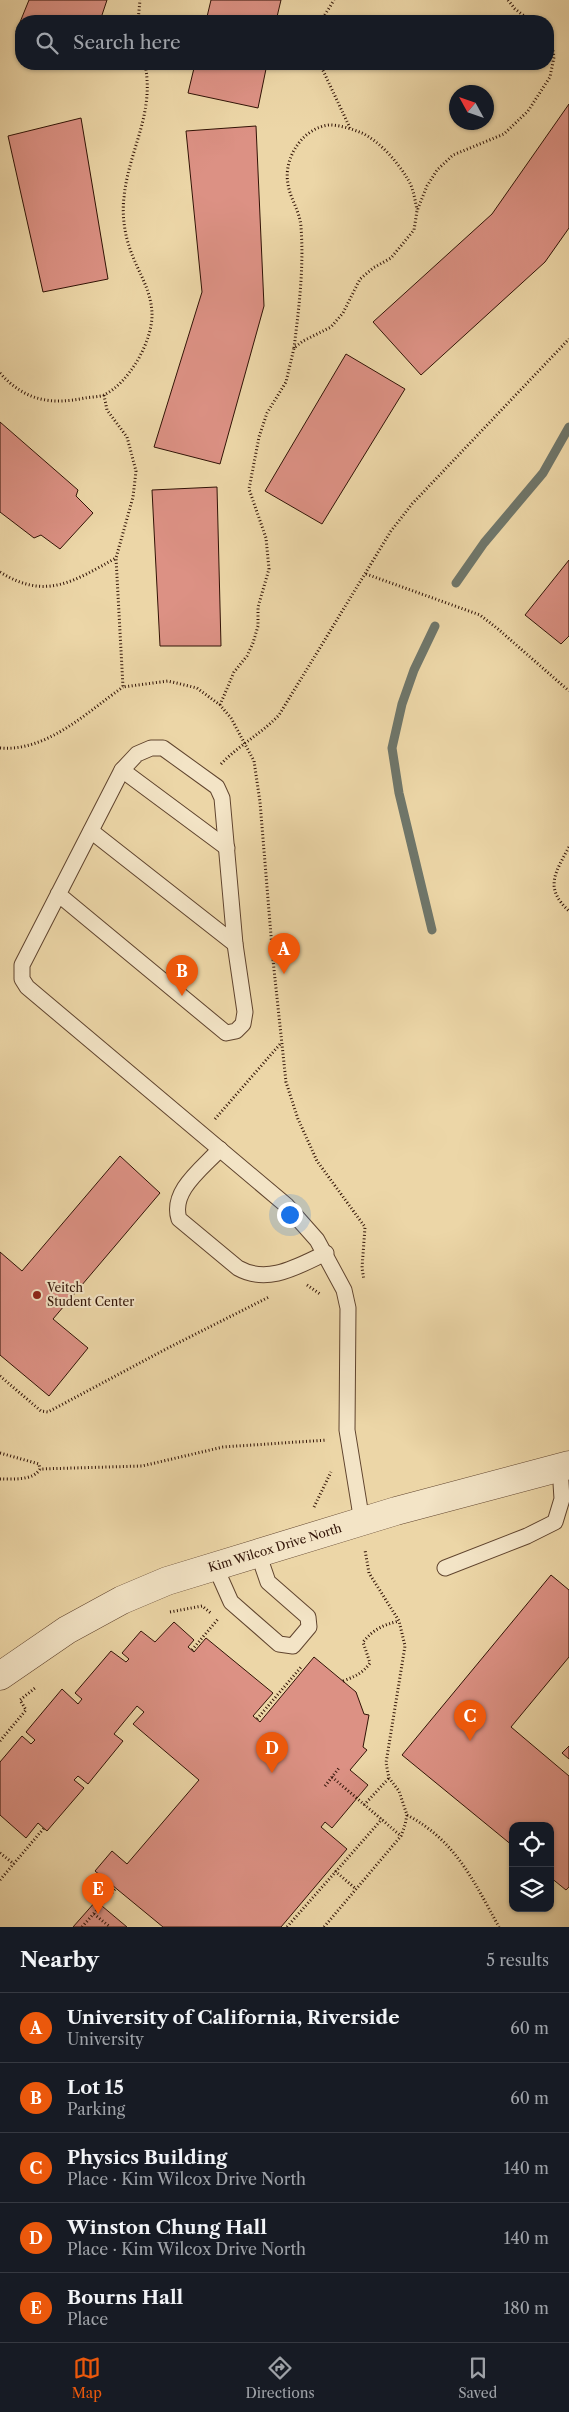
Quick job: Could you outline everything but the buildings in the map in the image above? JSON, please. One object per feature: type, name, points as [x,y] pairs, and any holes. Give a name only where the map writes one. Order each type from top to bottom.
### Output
[{"type":"street","name":"Kim Wilcox Drive North","points":[[0,1676],[67,1630],[122,1600],[167,1580],[362,1522],[565,1466]]},
{"type":"lane","points":[[58,894],[226,1033],[236,1030],[243,1024],[245,1012],[235,944],[222,798],[217,787],[163,748],[150,748],[137,754],[122,770],[58,894],[22,965],[22,978],[24,983],[286,1204],[326,1253],[339,1278],[348,1308],[347,1430],[362,1522]]},
{"type":"lane","points":[[122,770],[227,848]]},
{"type":"lane","points":[[91,831],[235,944]]},
{"type":"lane","points":[[220,1149],[181,1192],[177,1203],[179,1219],[238,1268],[258,1277],[288,1271],[326,1253]]},
{"type":"lane","points":[[445,1568],[526,1536],[555,1522],[566,1504],[565,1466]]},
{"type":"lane","points":[[215,1566],[231,1602],[279,1644],[293,1646],[309,1627],[308,1617],[268,1582],[258,1553]]},
{"type":"path","points":[[139,15],[140,0]]},
{"type":"path","points":[[324,15],[334,0]]},
{"type":"path","points":[[508,0],[523,15]]},
{"type":"path","points":[[0,373],[9,383],[33,398],[61,403],[104,395],[124,378],[141,356],[150,332],[152,314],[148,291],[129,246],[124,221],[124,198],[133,153],[145,118],[148,91],[146,70]]},
{"type":"path","points":[[323,70],[350,128]]},
{"type":"path","points":[[294,348],[303,341],[332,327],[342,313],[360,279],[373,268],[391,258],[414,230],[417,211],[427,186],[437,170],[453,155],[504,134],[528,111],[550,77],[551,70]]},
{"type":"path","points":[[220,705],[234,672],[247,656],[253,643],[258,626],[258,607],[269,570],[266,538],[249,489],[259,437],[267,412],[286,382],[294,348],[299,304],[302,226],[288,185],[287,172],[290,158],[301,140],[309,133],[328,125],[350,128],[372,138],[408,178],[417,211]]},
{"type":"path","points":[[208,781],[222,763],[245,743],[263,732],[278,715],[391,532],[412,504],[569,339]]},
{"type":"path","points":[[0,572],[14,581],[51,588],[76,580],[116,558]]},
{"type":"path","points":[[366,574],[480,615],[569,692]]},
{"type":"path","points":[[0,748],[23,747],[36,744],[59,732],[123,687]]},
{"type":"path","points":[[569,847],[554,877],[555,896],[569,911]]},
{"type":"path","points":[[202,1135],[282,1042]]},
{"type":"path","points":[[301,1284],[307,1285],[319,1292],[323,1300]]},
{"type":"path","points":[[0,1377],[42,1411],[48,1412],[277,1293]]},
{"type":"path","points":[[328,1430],[329,1448]]},
{"type":"path","points":[[40,1469],[142,1466],[223,1447],[328,1440]]},
{"type":"path","points":[[0,1453],[32,1460],[39,1464],[40,1469]]},
{"type":"path","points":[[314,1508],[331,1473],[332,1466]]},
{"type":"path","points":[[0,1479],[26,1478],[38,1473],[40,1469]]},
{"type":"path","points":[[324,1927],[401,1836],[407,1815],[399,1791],[389,1778],[386,1763],[405,1646],[399,1621],[369,1572],[366,1553]]},
{"type":"path","points":[[165,1614],[202,1606],[218,1619],[192,1650]]},
{"type":"path","points":[[343,1681],[365,1670],[370,1663],[364,1642],[373,1631],[387,1624],[399,1621]]},
{"type":"path","points":[[257,1719],[312,1653],[303,1634]]},
{"type":"path","points":[[0,1741],[26,1710],[20,1700],[41,1683]]},
{"type":"path","points":[[324,1786],[339,1768]]},
{"type":"path","points":[[332,1777],[401,1836]]},
{"type":"path","points":[[364,1805],[389,1778]]},
{"type":"path","points":[[407,1815],[426,1825],[450,1846],[467,1870],[499,1927]]},
{"type":"path","points":[[289,1926],[382,1819]]},
{"type":"path","points":[[0,1880],[44,1828]]},
{"type":"path","points":[[0,1853],[14,1864]]},
{"type":"path","points":[[335,1871],[356,1889]]},
{"type":"path","points":[[82,1927],[116,1888]]},
{"type":"path","points":[[94,1914],[110,1927]]},
{"type":"waterway","points":[[456,583],[484,543],[543,473],[569,427]]},
{"type":"waterway","points":[[432,930],[399,793],[392,748],[402,704],[414,670],[435,626]]},
{"type":"place","name":"University of California, Riverside","points":[[284,974]]},
{"type":"place","name":"Lot 15","points":[[182,996]]},
{"type":"place","name":"Veitch Student Center","points":[[37,1295]]},
{"type":"place","name":"Physics Building","points":[[470,1741]]},
{"type":"place","name":"Winston Chung Hall","points":[[272,1773]]},
{"type":"place","name":"Bourns Hall","points":[[98,1914]]}]
